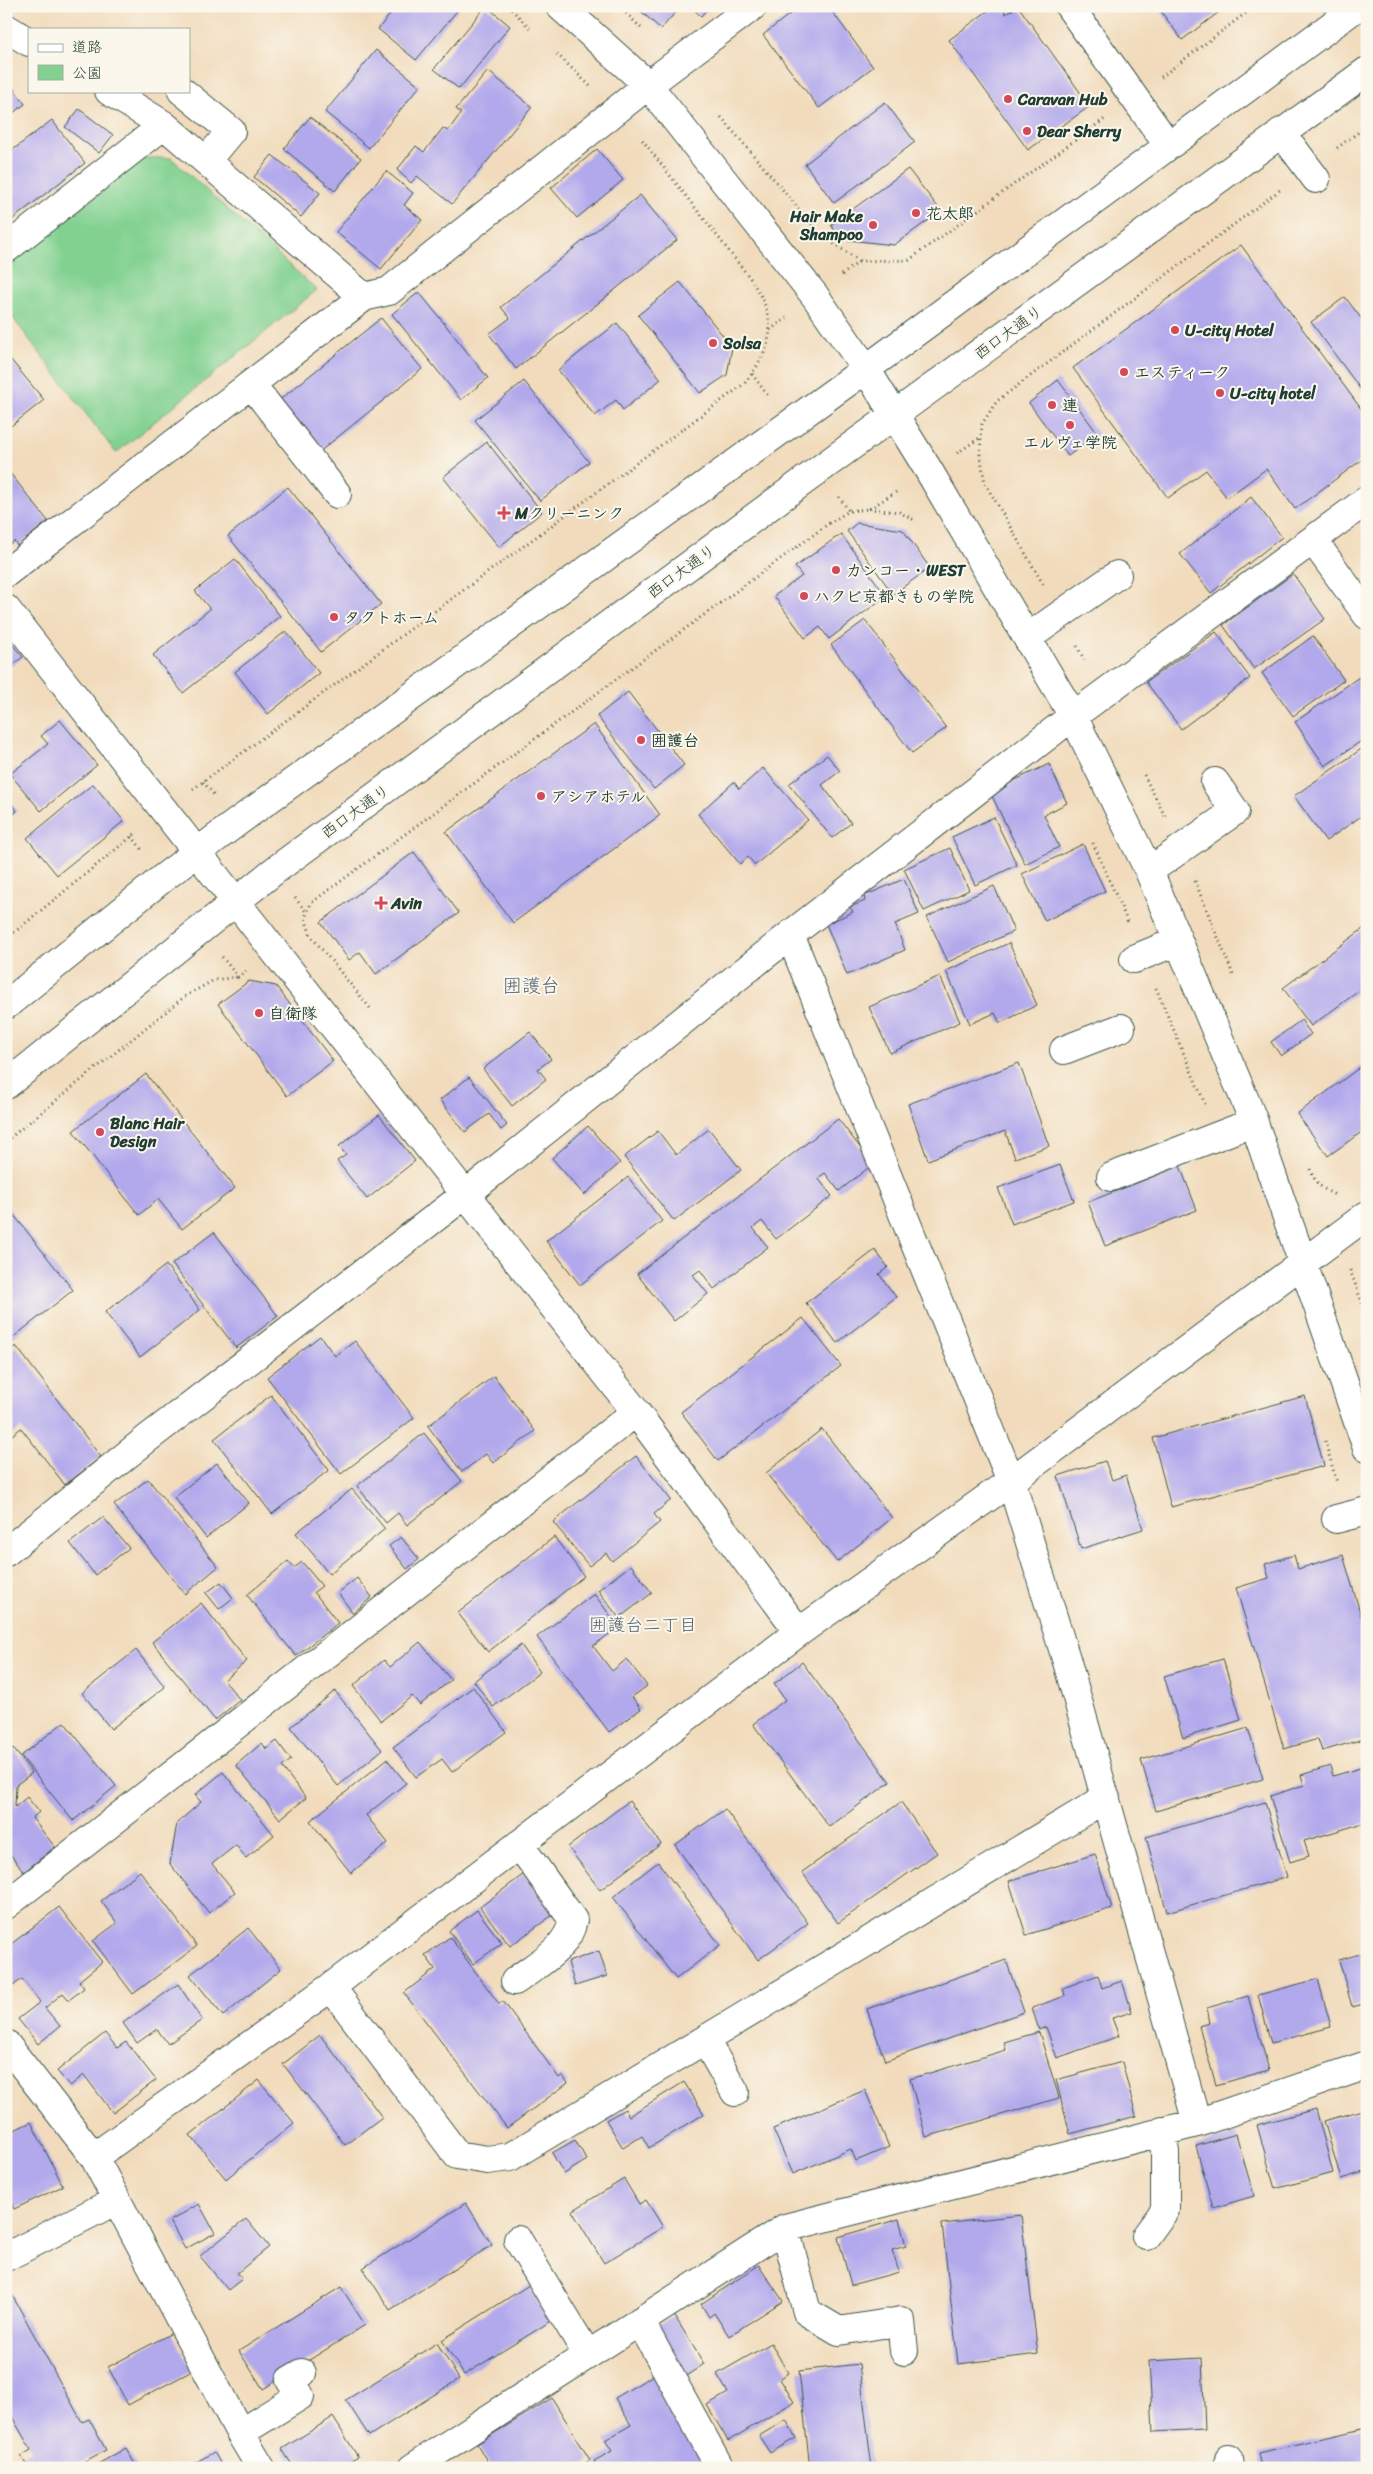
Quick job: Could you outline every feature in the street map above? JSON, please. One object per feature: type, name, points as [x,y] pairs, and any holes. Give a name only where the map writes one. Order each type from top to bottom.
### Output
[{"type":"street","points":[[560,6],[648,85],[815,296],[866,369],[895,415],[1073,716],[1149,871],[1254,1122],[1304,1261],[1360,1406],[1367,1448]]},
{"type":"street","points":[[6,573],[364,296],[390,291],[648,85],[753,6]]},
{"type":"street","points":[[1069,6],[1168,145]]},
{"type":"street","points":[[6,1005],[236,823],[866,369],[1168,145],[1335,16],[1358,6]]},
{"type":"street","points":[[6,28],[28,41]]},
{"type":"street","name":"西口大通り","points":[[6,1085],[274,871],[1281,132],[1364,76]]},
{"type":"street","points":[[113,92],[144,100],[164,125],[364,296]]},
{"type":"street","points":[[183,92],[231,131],[206,161]]},
{"type":"street","points":[[6,249],[164,125]]},
{"type":"street","points":[[1281,132],[1316,179]]},
{"type":"street","points":[[251,384],[337,494]]},
{"type":"street","points":[[6,1552],[148,1438],[466,1194],[790,934],[1073,716],[1367,500]]},
{"type":"street","points":[[1313,540],[1367,615]]},
{"type":"street","points":[[1027,638],[1117,575]]},
{"type":"street","points":[[6,609],[636,1412],[798,1632]]},
{"type":"street","points":[[1149,871],[1235,811],[1215,782]]},
{"type":"street","points":[[790,934],[1011,1481],[1106,1798],[1196,2123]]},
{"type":"street","points":[[1138,957],[1178,941]]},
{"type":"street","points":[[1064,1050],[1121,1028]]},
{"type":"street","points":[[1111,1176],[1254,1122]]},
{"type":"street","points":[[94,2157],[331,1987],[798,1632],[1011,1481],[1367,1215]]},
{"type":"street","points":[[6,1905],[636,1412]]},
{"type":"street","points":[[331,1987],[457,2155],[487,2160],[510,2157],[1106,1798]]},
{"type":"street","points":[[515,1981],[561,1947],[571,1932],[573,1920],[519,1844]]},
{"type":"street","points":[[705,2040],[735,2092]]},
{"type":"street","points":[[6,2044],[94,2157],[240,2433],[261,2468]]},
{"type":"street","points":[[412,2468],[586,2354],[785,2228],[1196,2123],[1367,2065]]},
{"type":"street","points":[[1146,2236],[1165,2210],[1165,2152],[1162,2132]]},
{"type":"street","points":[[6,2257],[117,2200]]},
{"type":"street","points":[[785,2228],[807,2312],[839,2331],[901,2320],[904,2351]]},
{"type":"street","points":[[518,2240],[586,2354]]},
{"type":"street","points":[[640,2321],[720,2468]]},
{"type":"street","points":[[240,2433],[300,2396],[290,2380],[302,2373]]},
{"type":"path","points":[[508,6],[537,34]]},
{"type":"path","points":[[619,6],[676,64]]},
{"type":"path","points":[[720,116],[822,236],[860,261],[909,260],[1134,97],[1255,6]]},
{"type":"path","points":[[6,939],[163,810],[744,384],[764,357],[770,330],[765,301],[750,278],[652,153],[615,111],[551,48]]},
{"type":"path","points":[[869,510],[982,436]]},
{"type":"path","points":[[370,1008],[311,936],[305,918],[311,903],[828,524],[849,511],[869,510],[899,512],[920,523]]},
{"type":"path","points":[[1091,838],[1138,957],[1219,1136]]},
{"type":"path","points":[[6,1141],[184,997],[214,980],[238,977]]},
{"type":"path","points":[[1352,1261],[1350,1270],[1367,1316]]},
{"type":"path","points":[[1325,1440],[1350,1516]]},
{"type":"green space","points":[[142,158],[171,158],[317,290],[116,453],[6,309],[6,268]]},
{"type":"building","points":[[397,6],[461,6],[416,60],[378,29]]},
{"type":"building","points":[[486,6],[510,26],[459,89],[434,69]]},
{"type":"building","points":[[635,6],[681,6],[661,29]]},
{"type":"building","points":[[690,6],[710,6],[701,16]]},
{"type":"building","points":[[800,6],[828,6],[873,67],[819,108],[763,35]]},
{"type":"building","points":[[994,6],[1001,6],[1006,14],[1018,6],[1090,106],[1028,150],[949,40]]},
{"type":"building","points":[[1157,6],[1227,6],[1182,40]]},
{"type":"building","points":[[376,50],[420,86],[369,148],[325,112]]},
{"type":"building","points":[[488,71],[532,107],[452,204],[417,176],[411,183],[397,170],[416,146],[424,152],[443,128],[448,131],[461,113],[456,109]]},
{"type":"building","points":[[6,79],[25,104],[6,118]]},
{"type":"building","points":[[885,102],[915,142],[834,203],[805,164]]},
{"type":"building","points":[[79,109],[113,135],[99,153],[65,127]]},
{"type":"building","points":[[310,117],[361,158],[335,191],[284,149]]},
{"type":"building","points":[[52,120],[85,163],[9,222],[6,219],[6,155]]},
{"type":"building","points":[[597,149],[623,180],[577,218],[551,188]]},
{"type":"building","points":[[272,155],[320,193],[301,217],[254,177]]},
{"type":"building","points":[[908,169],[941,211],[894,245],[840,239],[831,225]]},
{"type":"building","points":[[386,171],[413,193],[404,205],[422,220],[381,269],[336,232]]},
{"type":"building","points":[[640,195],[677,240],[516,369],[489,334],[510,318],[501,307]]},
{"type":"building","name":"U-city hotel","points":[[1241,245],[1367,417],[1367,456],[1295,509],[1266,469],[1227,498],[1206,470],[1168,498],[1073,368]]},
{"type":"building","points":[[680,282],[732,347],[727,375],[700,393],[638,315]]},
{"type":"building","points":[[419,292],[488,378],[461,400],[392,314]]},
{"type":"building","points":[[1345,297],[1367,326],[1367,398],[1311,322]]},
{"type":"building","points":[[381,318],[422,369],[318,453],[277,402]]},
{"type":"building","points":[[617,323],[661,379],[623,410],[616,400],[595,416],[558,370]]},
{"type":"building","points":[[6,354],[44,400],[6,430]]},
{"type":"building","points":[[1058,380],[1098,434],[1068,456],[1029,403]]},
{"type":"building","points":[[524,381],[589,462],[540,501],[475,420]]},
{"type":"building","points":[[487,442],[542,512],[499,547],[443,477]]},
{"type":"building","points":[[6,468],[48,521],[18,546],[14,541],[6,547]]},
{"type":"building","points":[[288,487],[381,604],[321,652],[228,536]]},
{"type":"building","points":[[1251,497],[1282,537],[1211,593],[1180,554]]},
{"type":"building","points":[[857,523],[903,530],[930,568],[893,594],[847,531]]},
{"type":"building","points":[[841,534],[886,596],[829,639],[820,627],[805,638],[774,596],[802,576],[795,567]]},
{"type":"building","points":[[235,559],[280,616],[183,693],[153,655],[210,609],[195,591]]},
{"type":"building","points":[[1293,574],[1325,619],[1254,669],[1223,625]]},
{"type":"building","points":[[865,620],[946,728],[912,753],[831,645]]},
{"type":"building","points":[[286,631],[319,673],[268,714],[235,672]]},
{"type":"building","points":[[1216,632],[1250,678],[1181,729],[1146,682]]},
{"type":"building","points":[[1313,636],[1344,680],[1293,716],[1262,673]]},
{"type":"building","points":[[6,637],[23,657],[6,670]]},
{"type":"building","points":[[1362,675],[1367,682],[1367,737],[1325,766],[1295,722]]},
{"type":"building","name":"囲護台","points":[[628,692],[684,765],[654,789],[597,716]]},
{"type":"building","points":[[60,720],[97,765],[41,811],[10,774],[48,744],[41,736]]},
{"type":"building","points":[[594,724],[660,815],[513,923],[446,832]]},
{"type":"building","points":[[1367,745],[1367,812],[1326,841],[1294,796]]},
{"type":"building","points":[[827,755],[840,771],[822,785],[851,823],[832,838],[789,784]]},
{"type":"building","points":[[1049,764],[1067,803],[1044,815],[1059,847],[1025,864],[990,792]]},
{"type":"building","points":[[763,768],[808,820],[755,865],[748,857],[740,864],[698,814],[734,782],[739,789]]},
{"type":"building","points":[[93,784],[124,821],[57,875],[27,838]]},
{"type":"building","points":[[6,797],[17,811],[6,820]]},
{"type":"building","points":[[994,817],[1017,865],[975,885],[952,837]]},
{"type":"building","points":[[1083,844],[1105,891],[1045,921],[1022,874]]},
{"type":"building","points":[[950,848],[969,890],[924,911],[904,869]]},
{"type":"building","points":[[414,852],[459,913],[376,974],[360,952],[349,960],[321,922]]},
{"type":"building","points":[[904,879],[919,914],[895,924],[905,950],[847,975],[826,924],[853,912],[850,907],[865,901],[864,896]]},
{"type":"building","points":[[994,886],[1014,931],[948,962],[927,917]]},
{"type":"building","points":[[1367,926],[1367,985],[1311,1026],[1283,988]]},
{"type":"building","points":[[1009,943],[1037,1005],[1000,1023],[995,1013],[970,1024],[946,971]]},
{"type":"building","points":[[940,976],[960,1022],[890,1053],[869,1007]]},
{"type":"building","points":[[249,981],[276,986],[333,1061],[287,1096],[218,1004]]},
{"type":"building","points":[[1301,1020],[1311,1034],[1281,1056],[1271,1042]]},
{"type":"building","points":[[530,1032],[551,1059],[538,1069],[546,1079],[512,1106],[483,1069]]},
{"type":"building","points":[[1367,1062],[1367,1128],[1328,1156],[1297,1114]]},
{"type":"building","points":[[1019,1063],[1049,1146],[1015,1158],[1005,1131],[928,1160],[908,1104]]},
{"type":"building","points":[[146,1074],[235,1188],[182,1229],[158,1199],[139,1215],[73,1131]]},
{"type":"building","points":[[469,1077],[507,1125],[501,1130],[489,1114],[465,1132],[440,1100]]},
{"type":"building","points":[[379,1115],[415,1161],[367,1199],[337,1161],[346,1155],[339,1146]]},
{"type":"building","points":[[838,1119],[873,1164],[839,1191],[825,1173],[818,1178],[832,1196],[776,1239],[762,1221],[753,1228],[768,1247],[714,1289],[700,1270],[693,1275],[708,1294],[674,1321],[637,1274]]},
{"type":"building","points":[[588,1126],[620,1163],[584,1195],[552,1158]]},
{"type":"building","points":[[709,1129],[741,1170],[674,1221],[624,1157],[658,1131],[676,1155]]},
{"type":"building","points":[[1060,1165],[1074,1201],[1012,1224],[998,1188]]},
{"type":"building","points":[[1180,1166],[1197,1210],[1105,1246],[1088,1202]]},
{"type":"building","points":[[628,1177],[662,1221],[580,1285],[546,1241]]},
{"type":"building","points":[[6,1205],[73,1290],[6,1343]]},
{"type":"building","points":[[214,1232],[278,1316],[236,1348],[172,1264]]},
{"type":"building","points":[[875,1250],[888,1267],[879,1274],[896,1297],[837,1343],[806,1303]]},
{"type":"building","points":[[166,1265],[200,1310],[140,1357],[105,1312]]},
{"type":"building","points":[[803,1318],[841,1366],[718,1461],[681,1412]]},
{"type":"building","points":[[320,1336],[335,1356],[355,1341],[414,1418],[341,1474],[267,1377]]},
{"type":"building","points":[[16,1346],[101,1457],[65,1485],[21,1428],[6,1440],[6,1353]]},
{"type":"building","points":[[494,1376],[535,1431],[493,1463],[486,1454],[462,1472],[428,1426]]},
{"type":"building","points":[[271,1395],[329,1470],[272,1514],[214,1439]]},
{"type":"building","points":[[1305,1396],[1324,1466],[1171,1507],[1153,1438]]},
{"type":"building","points":[[822,1429],[892,1518],[837,1562],[766,1473]]},
{"type":"building","points":[[424,1433],[462,1481],[407,1525],[398,1513],[386,1523],[357,1486]]},
{"type":"building","points":[[636,1456],[671,1500],[654,1514],[660,1522],[612,1561],[606,1553],[589,1566],[553,1522]]},
{"type":"building","points":[[1105,1461],[1112,1480],[1126,1475],[1143,1529],[1081,1549],[1058,1476]]},
{"type":"building","points":[[217,1463],[249,1503],[206,1538],[174,1497]]},
{"type":"building","points":[[148,1479],[218,1567],[185,1594],[114,1505]]},
{"type":"building","points":[[352,1489],[385,1529],[329,1574],[296,1533]]},
{"type":"building","points":[[103,1517],[129,1548],[95,1575],[70,1543]]},
{"type":"building","points":[[401,1537],[419,1559],[407,1569],[389,1546]]},
{"type":"building","points":[[554,1537],[584,1576],[488,1652],[458,1613]]},
{"type":"building","points":[[1294,1555],[1298,1569],[1343,1555],[1367,1636],[1367,1738],[1322,1751],[1318,1739],[1284,1749],[1236,1588],[1269,1578],[1265,1564]]},
{"type":"building","points":[[288,1561],[294,1568],[302,1562],[322,1586],[314,1592],[338,1623],[296,1656],[247,1595]]},
{"type":"building","points":[[631,1565],[652,1593],[619,1618],[598,1590]]},
{"type":"building","points":[[357,1578],[372,1597],[353,1613],[338,1593]]},
{"type":"building","points":[[221,1582],[233,1598],[219,1609],[206,1593]]},
{"type":"building","points":[[594,1594],[619,1627],[593,1646],[612,1671],[627,1659],[647,1686],[632,1697],[641,1709],[609,1732],[537,1637]]},
{"type":"building","points":[[201,1603],[247,1661],[224,1680],[240,1700],[215,1720],[152,1642]]},
{"type":"building","points":[[420,1642],[451,1680],[420,1705],[412,1696],[381,1721],[353,1686],[384,1660],[390,1667]]},
{"type":"building","points":[[521,1645],[540,1672],[493,1707],[474,1681]]},
{"type":"building","points":[[136,1650],[165,1687],[111,1729],[82,1693]]},
{"type":"building","points":[[1223,1659],[1241,1720],[1183,1738],[1164,1676]]},
{"type":"building","points":[[802,1662],[890,1782],[829,1827],[753,1724],[785,1700],[774,1684]]},
{"type":"building","points":[[473,1687],[506,1732],[452,1772],[442,1759],[416,1777],[393,1747]]},
{"type":"building","points":[[335,1691],[382,1750],[338,1786],[291,1727]]},
{"type":"building","points":[[64,1722],[116,1786],[73,1821],[21,1756]]},
{"type":"building","points":[[1248,1728],[1263,1779],[1156,1811],[1141,1760]]},
{"type":"building","points":[[277,1741],[291,1760],[282,1767],[306,1798],[280,1819],[236,1765],[262,1743],[266,1749]]},
{"type":"building","points":[[13,1748],[32,1773],[16,1785],[15,1807],[27,1797],[39,1812],[32,1818],[55,1847],[24,1872],[6,1849],[6,1753]]},
{"type":"building","points":[[387,1759],[406,1783],[366,1815],[388,1843],[351,1873],[310,1821]]},
{"type":"building","points":[[1330,1766],[1333,1776],[1367,1766],[1367,1822],[1304,1841],[1309,1856],[1290,1862],[1270,1796],[1304,1785],[1301,1775]]},
{"type":"building","points":[[223,1772],[274,1835],[246,1858],[236,1845],[212,1864],[235,1892],[209,1913],[170,1864],[177,1823],[201,1802],[195,1795]]},
{"type":"building","points":[[629,1801],[661,1844],[600,1890],[568,1847]]},
{"type":"building","points":[[901,1802],[937,1853],[838,1923],[802,1872]]},
{"type":"building","points":[[1265,1802],[1287,1877],[1167,1912],[1146,1837]]},
{"type":"building","points":[[725,1809],[808,1923],[758,1960],[675,1845]]},
{"type":"building","points":[[1095,1854],[1112,1908],[1026,1935],[1009,1881]]},
{"type":"building","points":[[658,1862],[720,1945],[676,1979],[613,1897]]},
{"type":"building","points":[[140,1871],[197,1946],[133,1994],[93,1941],[117,1923],[101,1901]]},
{"type":"building","points":[[524,1874],[554,1914],[510,1946],[480,1907]]},
{"type":"building","points":[[59,1907],[102,1962],[79,1981],[84,1988],[69,2000],[63,1993],[45,2008],[60,2026],[38,2044],[18,2019],[40,2002],[22,1979],[13,1986],[6,1978],[6,1948]]},
{"type":"building","points":[[477,1910],[502,1943],[473,1964],[449,1931]]},
{"type":"building","points":[[248,1928],[281,1969],[223,2016],[190,1975]]},
{"type":"building","points":[[450,1937],[499,2004],[503,2001],[559,2078],[562,2075],[568,2083],[507,2128],[404,1993],[435,1969],[425,1955]]},
{"type":"building","points":[[599,1951],[607,1976],[575,1986],[568,1962]]},
{"type":"building","points":[[1367,1952],[1367,2003],[1352,2007],[1339,1960]]},
{"type":"building","points":[[1006,1960],[1024,2012],[885,2061],[867,2009]]},
{"type":"building","points":[[1098,1975],[1102,1988],[1122,1981],[1132,2012],[1112,2018],[1119,2036],[1057,2058],[1046,2027],[1039,2030],[1032,2008],[1065,1996],[1063,1988]]},
{"type":"building","points":[[1318,1979],[1331,2027],[1271,2043],[1258,1995]]},
{"type":"building","points":[[178,1984],[202,2020],[168,2044],[157,2029],[137,2043],[123,2023]]},
{"type":"building","points":[[1248,1996],[1269,2070],[1216,2085],[1199,2026],[1210,2023],[1207,2008]]},
{"type":"building","points":[[1039,2032],[1059,2098],[926,2137],[910,2079],[1006,2050],[1004,2042]]},
{"type":"building","points":[[105,2033],[117,2048],[126,2042],[156,2080],[113,2113],[84,2075],[70,2086],[57,2071]]},
{"type":"building","points":[[320,2035],[382,2117],[345,2145],[283,2064]]},
{"type":"building","points":[[1122,2062],[1136,2116],[1070,2134],[1056,2080]]},
{"type":"building","points":[[259,2080],[294,2123],[226,2179],[190,2135]]},
{"type":"building","points":[[684,2082],[704,2114],[649,2148],[642,2136],[623,2148],[606,2120],[625,2109],[629,2116]]},
{"type":"building","points":[[865,2090],[889,2147],[856,2161],[851,2149],[793,2174],[773,2129]]},
{"type":"building","points":[[1316,2109],[1333,2173],[1275,2189],[1257,2125]]},
{"type":"building","points":[[1362,2110],[1367,2126],[1367,2171],[1341,2179],[1324,2121]]},
{"type":"building","points":[[31,2122],[63,2186],[14,2209],[6,2194],[6,2134]]},
{"type":"building","points":[[1236,2134],[1254,2196],[1213,2208],[1196,2146]]},
{"type":"building","points":[[575,2140],[587,2160],[564,2174],[552,2153]]},
{"type":"building","points":[[624,2179],[639,2204],[646,2200],[663,2227],[604,2263],[572,2211]]},
{"type":"building","points":[[466,2203],[492,2245],[390,2310],[363,2268]]},
{"type":"building","points":[[199,2204],[215,2233],[185,2249],[170,2221]]},
{"type":"building","points":[[1021,2215],[1038,2354],[958,2364],[942,2224]]},
{"type":"building","points":[[246,2219],[269,2247],[237,2273],[242,2279],[228,2290],[200,2256]]},
{"type":"building","points":[[899,2219],[906,2246],[892,2250],[899,2272],[851,2285],[838,2237]]},
{"type":"building","points":[[759,2265],[783,2301],[729,2336],[714,2313],[709,2317],[701,2304]]},
{"type":"building","points":[[6,2284],[82,2422],[89,2419],[106,2450],[72,2468],[28,2468],[21,2456],[31,2450],[6,2406]]},
{"type":"building","points":[[529,2285],[551,2321],[464,2375],[442,2340]]},
{"type":"building","points":[[341,2287],[365,2325],[263,2389],[239,2351]]},
{"type":"building","points":[[674,2315],[704,2364],[686,2376],[656,2327]]},
{"type":"building","points":[[172,2333],[192,2371],[128,2405],[108,2367]]},
{"type":"building","points":[[437,2343],[459,2379],[369,2436],[346,2400]]},
{"type":"building","points":[[771,2343],[788,2373],[780,2379],[794,2402],[728,2441],[707,2405],[728,2393],[717,2374]]},
{"type":"building","points":[[1202,2358],[1205,2429],[1153,2432],[1149,2361]]},
{"type":"building","points":[[859,2364],[872,2468],[810,2468],[799,2371]]},
{"type":"building","points":[[655,2374],[711,2468],[598,2468],[594,2461],[612,2451],[605,2440],[631,2425],[615,2398]]},
{"type":"building","points":[[552,2398],[590,2460],[578,2468],[491,2468],[477,2444]]},
{"type":"building","points":[[333,2417],[358,2457],[340,2468],[294,2468],[282,2449]]},
{"type":"building","points":[[786,2420],[796,2438],[770,2453],[759,2436]]},
{"type":"building","points":[[1367,2428],[1367,2468],[1261,2468],[1258,2453]]},
{"type":"building","points":[[126,2448],[137,2468],[91,2468]]},
{"type":"building","points":[[214,2452],[223,2468],[186,2468]]},
{"type":"place","name":"Caravan Hub","points":[[1008,99]]},
{"type":"place","name":"Dear Sherry","points":[[1027,131]]},
{"type":"place","name":"花太郎","points":[[916,213]]},
{"type":"place","name":"Hair Make Shampoo","points":[[873,225]]},
{"type":"place","name":"U-city Hotel","points":[[1175,330]]},
{"type":"place","name":"Solsa","points":[[713,343]]},
{"type":"place","name":"エスティーク","points":[[1124,372]]},
{"type":"place","name":"U-city hotel","points":[[1220,393]]},
{"type":"place","name":"連","points":[[1052,405]]},
{"type":"place","name":"エルヴェ学院","points":[[1070,425]]},
{"type":"place","name":"Mクリーニンク","points":[[504,513]]},
{"type":"place","name":"カンコー・WEST","points":[[836,570]]},
{"type":"place","name":"ハクビ京都きもの学院","points":[[804,596]]},
{"type":"place","name":"タクトホーム","points":[[334,617]]},
{"type":"place","name":"囲護台","points":[[641,740]]},
{"type":"place","name":"アシアホテル","points":[[541,796]]},
{"type":"place","name":"Avin","points":[[381,903]]},
{"type":"place","name":"自衛隊","points":[[259,1013]]},
{"type":"place","name":"Blanc Hair Design","points":[[100,1132]]},
{"type":"district","name":"囲護台","points":[[531,985]]},
{"type":"district","name":"囲護台二丁目","points":[[643,1625]]}]
